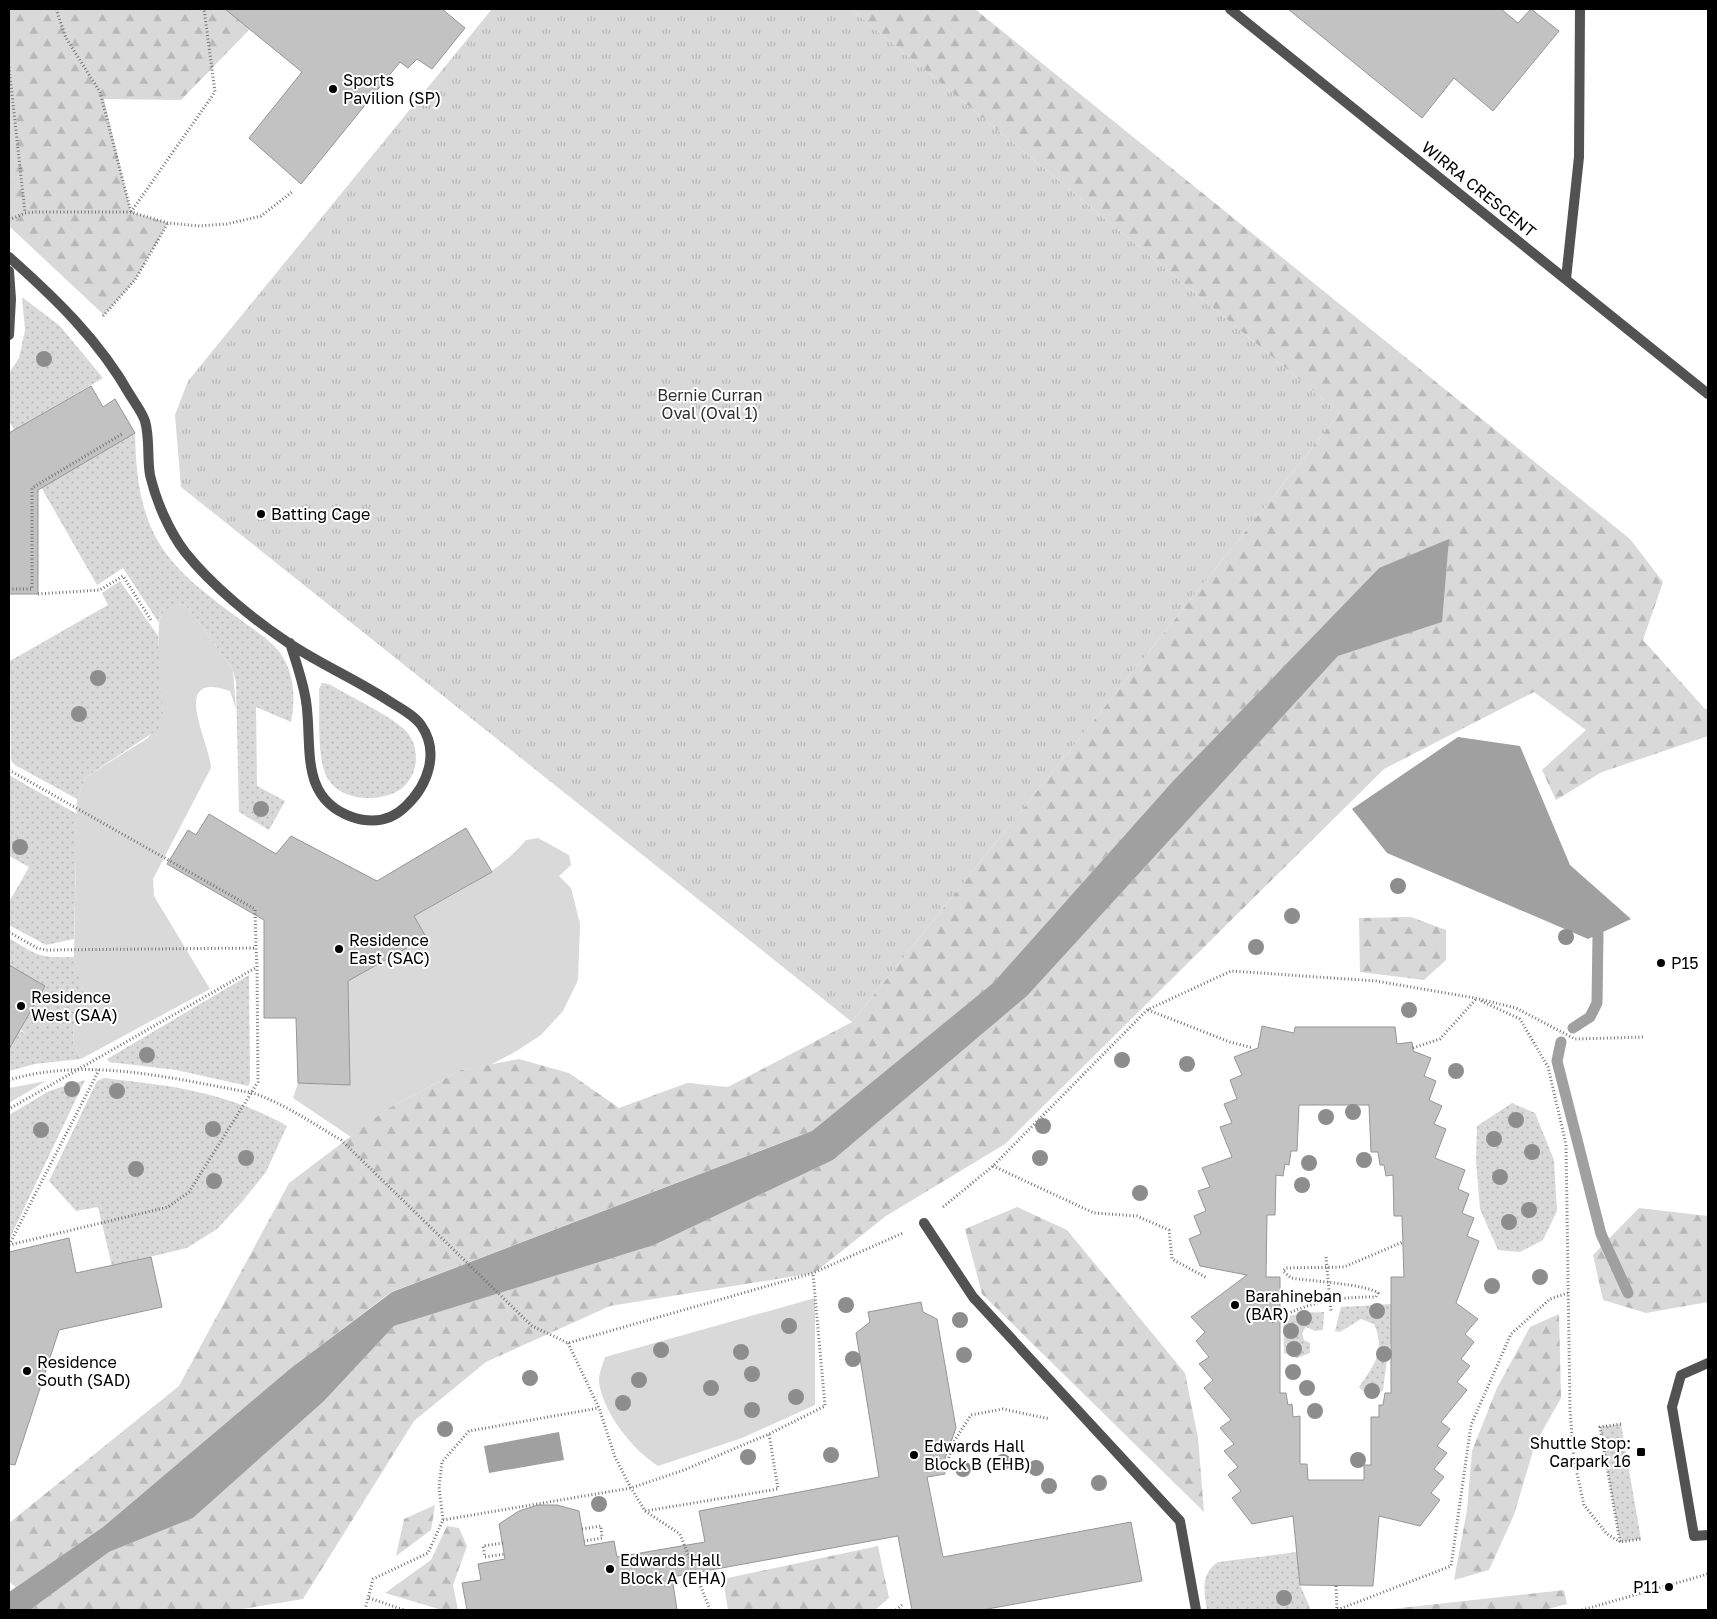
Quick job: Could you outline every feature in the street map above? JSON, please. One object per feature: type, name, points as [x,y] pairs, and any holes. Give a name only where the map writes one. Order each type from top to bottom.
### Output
[{"type":"lane","name":"WIRRA CRESCENT","points":[[1230,9],[1708,394]]},
{"type":"lane","points":[[1566,279],[1579,157],[1580,9]]},
{"type":"lane","points":[[9,257],[54,298],[87,333],[118,374],[145,420],[150,476],[164,517],[183,550],[212,582],[290,643],[378,694],[405,711],[421,725],[428,741],[431,757],[429,771],[412,800],[400,812],[386,820],[368,820],[352,817],[335,808],[321,797],[314,780],[310,761],[307,702],[290,643]]},
{"type":"lane","points":[[9,271],[12,298],[9,335]]},
{"type":"lane","points":[[924,1223],[973,1297],[1180,1521],[1196,1610]]},
{"type":"lane","points":[[1708,1363],[1681,1375],[1672,1407],[1694,1536],[1708,1535]]},
{"type":"path","points":[[56,9],[66,38],[100,92],[131,212]]},
{"type":"path","points":[[131,212],[215,92],[204,9]]},
{"type":"path","points":[[9,66],[24,213]]},
{"type":"path","points":[[9,220],[24,213],[131,212],[168,223],[200,226],[227,224],[261,216],[292,192]]},
{"type":"path","points":[[87,333],[135,280],[168,223]]},
{"type":"path","points":[[9,589],[32,589],[32,488],[145,420]]},
{"type":"path","points":[[38,594],[100,590],[123,576],[151,620]]},
{"type":"path","points":[[9,770],[255,909],[258,1082],[253,1093],[189,1192],[168,1207],[9,1245]]},
{"type":"path","points":[[9,932],[37,948],[46,950],[256,948]]},
{"type":"path","points":[[9,1109],[257,967]]},
{"type":"path","points":[[568,1343],[813,1273],[924,1223],[993,1166],[1147,1010],[1231,971],[1376,981],[1474,998],[1516,1008],[1558,1032],[1575,1039],[1645,1037]]},
{"type":"path","points":[[1413,1048],[1440,1039],[1474,998]]},
{"type":"path","points":[[1474,998],[1520,1019],[1548,1067],[1566,1144],[1568,1293],[1574,1460],[1584,1505],[1607,1534],[1620,1542],[1641,1539]]},
{"type":"path","points":[[1147,1010],[1230,1042],[1253,1048]]},
{"type":"path","points":[[9,1245],[99,1070]]},
{"type":"path","points":[[9,1080],[32,1073],[99,1070],[146,1074],[253,1093],[306,1118],[341,1140],[532,1326],[568,1343],[599,1408],[615,1457],[631,1488],[645,1511],[680,1534],[710,1610]]},
{"type":"path","points":[[993,1166],[1094,1213],[1137,1216],[1169,1230],[1172,1258],[1207,1278]]},
{"type":"path","points":[[1272,1322],[1296,1308],[1330,1300],[1376,1297],[1378,1293],[1357,1286],[1291,1278],[1285,1275],[1283,1271],[1291,1268],[1344,1267],[1403,1242]]},
{"type":"path","points":[[1326,1257],[1331,1311]]},
{"type":"path","points":[[443,1520],[631,1488],[684,1470],[770,1434],[825,1406],[813,1273]]},
{"type":"path","points":[[1336,1586],[1337,1610],[1451,1566],[1471,1425],[1511,1334],[1550,1299],[1568,1293]]},
{"type":"path","points":[[366,1609],[373,1579],[428,1553],[443,1520],[439,1486],[442,1462],[468,1431],[599,1408]]},
{"type":"path","points":[[946,1468],[954,1443],[971,1415],[1003,1409],[1056,1422]]},
{"type":"path","points":[[1620,1542],[1600,1427],[1621,1424]]},
{"type":"path","points":[[645,1511],[778,1489],[770,1434]]},
{"type":"path","points":[[582,1529],[601,1526],[602,1538],[584,1541]]},
{"type":"path","points":[[503,1543],[483,1546],[485,1557],[505,1554]]},
{"type":"path","points":[[1582,1610],[1708,1574]]},
{"type":"path","points":[[369,1598],[404,1610]]},
{"type":"path","points":[[896,1610],[902,1605]]},
{"type":"green space","points":[[9,9],[226,9],[250,29],[181,100],[104,99],[131,212],[168,223],[135,280],[104,315],[9,226]]},
{"type":"green space","name":"Bernie Curran Oval (Oval 1)","points":[[492,9],[851,9],[1340,413],[852,1022],[181,487],[175,415],[188,381]]},
{"type":"green space","points":[[851,9],[975,9],[1630,539],[1663,582],[1643,640],[1705,709],[1708,709],[1708,736],[1602,772],[1556,800],[1542,770],[1586,730],[1534,692],[1384,769],[1005,1144],[886,1216],[814,1273],[610,1306],[486,1362],[414,1421],[303,1599],[236,1610],[30,1610],[109,1552],[193,1518],[324,1401],[394,1326],[654,1245],[833,1160],[1027,996],[1338,656],[1441,622],[1379,568],[1173,781],[993,983],[812,1131],[391,1292],[291,1368],[103,1527],[16,1587],[9,1582],[9,1523],[179,1386],[289,1183],[387,1109],[461,1070],[519,1059],[569,1073],[619,1108],[687,1083],[728,1087],[852,1022],[1340,413]]},
{"type":"green space","points":[[22,297],[60,326],[103,378],[14,430],[9,421],[9,373],[19,358],[25,330]]},
{"type":"green space","points":[[135,433],[136,462],[143,504],[152,530],[159,543],[176,566],[197,586],[276,648],[288,667],[292,682],[293,698],[291,722],[256,707],[257,786],[285,801],[269,830],[239,812],[236,683],[233,670],[189,609],[182,604],[166,609],[159,623],[123,568],[97,585],[41,487]]},
{"type":"green space","points":[[120,581],[158,636],[163,717],[160,728],[86,777],[77,799],[15,765],[11,760],[10,661],[108,605],[102,593]]},
{"type":"green space","points":[[182,604],[189,609],[233,670],[236,709],[230,691],[211,687],[200,691],[196,700],[197,713],[211,768],[153,879],[154,896],[210,989],[81,1059],[73,1043],[74,1025],[83,1007],[83,990],[74,957],[77,799],[86,777],[148,738],[163,717],[160,679],[160,620],[162,613],[166,609]]},
{"type":"green space","points":[[322,683],[329,684],[378,711],[397,723],[410,736],[416,754],[416,764],[409,781],[402,788],[394,793],[377,798],[358,797],[341,791],[328,779],[324,771],[320,748],[319,689]]},
{"type":"green space","points":[[9,775],[77,814],[74,939],[46,945],[9,925],[9,902],[29,867],[9,856]]},
{"type":"green space","points":[[538,838],[569,855],[571,865],[559,876],[571,888],[580,924],[578,980],[563,1011],[541,1035],[490,1065],[461,1070],[387,1109],[351,1137],[293,1098],[298,1083],[350,1084],[348,981],[425,937],[414,916],[488,874],[502,864],[526,840]]},
{"type":"green space","points":[[1411,917],[1446,930],[1446,960],[1424,980],[1360,972],[1359,918]]},
{"type":"green space","points":[[9,938],[39,955],[74,957],[83,989],[83,1007],[74,1025],[73,1043],[81,1059],[35,1064],[9,1071],[9,1025],[26,1034],[20,1029],[45,986],[9,965]]},
{"type":"green space","points":[[249,975],[250,1082],[248,1086],[176,1070],[109,1062],[107,1059]]},
{"type":"green space","points":[[104,1078],[176,1087],[198,1092],[242,1105],[287,1126],[266,1172],[217,1229],[187,1248],[112,1266],[98,1207],[76,1211],[49,1181],[97,1081]]},
{"type":"green space","points":[[85,1080],[9,1240],[9,1115],[49,1091]]},
{"type":"green space","points":[[46,1081],[9,1103],[9,1088]]},
{"type":"green space","points":[[1512,1103],[1535,1113],[1554,1160],[1557,1211],[1543,1240],[1520,1252],[1498,1250],[1480,1209],[1476,1160],[1477,1126]]},
{"type":"green space","points":[[1017,1207],[1067,1230],[1185,1373],[1198,1438],[1204,1512],[982,1294],[965,1229]]},
{"type":"green space","points":[[1639,1208],[1708,1216],[1708,1302],[1646,1313],[1603,1300],[1593,1255]]},
{"type":"green space","points":[[815,1298],[815,1405],[742,1438],[658,1466],[639,1451],[613,1419],[602,1395],[599,1383],[605,1357]]},
{"type":"green space","points":[[1392,1304],[1393,1336],[1388,1352],[1383,1390],[1376,1395],[1364,1392],[1359,1387],[1374,1365],[1377,1357],[1379,1342],[1374,1324],[1361,1319],[1340,1332],[1335,1331],[1341,1307]]},
{"type":"green space","points":[[1324,1312],[1323,1330],[1315,1331],[1306,1327],[1302,1333],[1304,1340],[1310,1343],[1310,1353],[1297,1358],[1284,1353],[1283,1317],[1303,1313]]},
{"type":"green space","points":[[1559,1314],[1561,1398],[1535,1444],[1514,1515],[1489,1570],[1454,1580],[1467,1510],[1472,1451],[1497,1388],[1530,1327]]},
{"type":"green space","points":[[1621,1424],[1641,1539],[1620,1542],[1600,1427]]},
{"type":"green space","points":[[435,1505],[431,1530],[396,1556],[404,1519]]},
{"type":"green space","points":[[447,1526],[459,1528],[467,1546],[453,1585],[458,1610],[442,1610],[385,1593],[431,1560]]},
{"type":"green space","points":[[878,1546],[889,1598],[875,1610],[728,1610],[723,1579]]},
{"type":"green space","points":[[1297,1552],[1300,1585],[1311,1610],[1207,1610],[1204,1590],[1206,1577],[1212,1567],[1218,1562]]},
{"type":"green space","points":[[1564,1590],[1567,1604],[1544,1610],[1382,1610]]},
{"type":"shaded area","points":[[1449,539],[1442,622],[1338,656],[1027,996],[833,1160],[654,1245],[394,1326],[324,1401],[193,1518],[109,1552],[30,1610],[9,1610],[9,1592],[103,1527],[291,1368],[392,1292],[812,1131],[993,983],[1173,781],[1379,568]]},
{"type":"shaded area","points":[[1458,737],[1520,746],[1570,865],[1631,919],[1588,939],[1387,853],[1352,809]]},
{"type":"shaded area","points":[[559,1432],[564,1460],[489,1473],[484,1446]]},
{"type":"building","name":"Sports Pavilion (SP)","points":[[225,9],[442,9],[465,28],[432,69],[417,59],[408,68],[400,62],[301,184],[249,138],[302,72]]},
{"type":"building","points":[[1288,9],[1501,9],[1518,23],[1531,9],[1559,31],[1493,111],[1454,78],[1422,118]]},
{"type":"building","points":[[91,386],[103,407],[115,399],[135,433],[38,490],[38,594],[9,594],[9,433]]},
{"type":"building","name":"Residence East (SAC)","points":[[209,814],[276,854],[291,836],[377,881],[466,828],[492,872],[414,916],[426,937],[348,981],[350,1085],[298,1083],[296,1018],[264,1018],[264,920],[167,864],[188,830],[196,835]]},
{"type":"building","name":"Residence West (SAA)","points":[[9,965],[45,986],[9,1049]]},
{"type":"building","name":"Barahineban (BAR)","points":[[1262,1026],[1294,1033],[1295,1027],[1395,1027],[1397,1044],[1412,1042],[1413,1051],[1431,1058],[1424,1076],[1436,1081],[1429,1100],[1442,1106],[1434,1124],[1446,1129],[1435,1158],[1465,1170],[1458,1189],[1469,1194],[1462,1213],[1474,1218],[1467,1236],[1479,1241],[1456,1303],[1478,1319],[1465,1334],[1474,1342],[1461,1359],[1470,1366],[1457,1382],[1467,1390],[1441,1422],[1450,1429],[1437,1446],[1447,1453],[1434,1469],[1444,1477],[1431,1493],[1440,1500],[1420,1526],[1379,1516],[1373,1586],[1300,1585],[1293,1516],[1252,1524],[1232,1498],[1241,1491],[1228,1475],[1238,1467],[1224,1451],[1234,1444],[1220,1428],[1231,1420],[1204,1388],[1213,1380],[1199,1364],[1209,1357],[1196,1341],[1205,1332],[1191,1317],[1247,1275],[1200,1266],[1189,1239],[1201,1234],[1194,1216],[1206,1211],[1198,1191],[1210,1187],[1202,1168],[1232,1157],[1220,1127],[1232,1123],[1224,1104],[1237,1099],[1230,1080],[1242,1075],[1234,1057],[1258,1048]],"holes":[[[1299,1105],[1369,1105],[1371,1152],[1378,1152],[1380,1165],[1384,1165],[1386,1176],[1393,1175],[1394,1216],[1402,1216],[1404,1277],[1391,1277],[1391,1393],[1385,1393],[1383,1405],[1379,1405],[1379,1417],[1371,1417],[1371,1465],[1364,1465],[1364,1480],[1308,1480],[1307,1464],[1300,1464],[1300,1416],[1293,1417],[1292,1404],[1288,1405],[1286,1393],[1280,1393],[1280,1277],[1266,1277],[1267,1215],[1275,1215],[1276,1175],[1283,1176],[1285,1164],[1289,1165],[1291,1151],[1297,1151]]]},
{"type":"building","name":"Residence South (SAD)","points":[[69,1238],[76,1273],[151,1257],[162,1307],[59,1330],[15,1465],[9,1464],[9,1252]]},
{"type":"building","name":"Edwards Hall Block B (EHB)","points":[[921,1302],[923,1312],[937,1319],[956,1428],[943,1464],[945,1474],[927,1477],[943,1557],[1131,1522],[1142,1581],[982,1610],[912,1610],[898,1536],[672,1577],[677,1610],[467,1610],[462,1583],[481,1580],[478,1564],[505,1559],[499,1524],[519,1511],[538,1505],[557,1505],[579,1511],[585,1546],[614,1541],[617,1557],[705,1542],[699,1511],[879,1477],[856,1333],[870,1322],[868,1312]]},
{"type":"waterway","points":[[1573,1028],[1590,1017],[1597,1003],[1598,934]]},
{"type":"waterway","points":[[1561,1042],[1557,1061],[1601,1234],[1628,1293]]},
{"type":"place","name":"Sports Pavilion (SP)","points":[[333,89]]},
{"type":"place","name":"Batting Cage","points":[[261,514]]},
{"type":"place","name":"Residence East (SAC)","points":[[339,949]]},
{"type":"place","name":"P15","points":[[1661,963]]},
{"type":"place","name":"Residence West (SAA)","points":[[21,1006]]},
{"type":"place","name":"Barahineban (BAR)","points":[[1235,1305]]},
{"type":"place","name":"Residence South (SAD)","points":[[27,1371]]},
{"type":"place","name":"Shuttle Stop: Carpark 16","points":[[1641,1452]]},
{"type":"place","name":"Edwards Hall Block B (EHB)","points":[[914,1455]]},
{"type":"place","name":"Edwards Hall Block A (EHA)","points":[[610,1569]]},
{"type":"place","name":"P11","points":[[1669,1587]]}]
